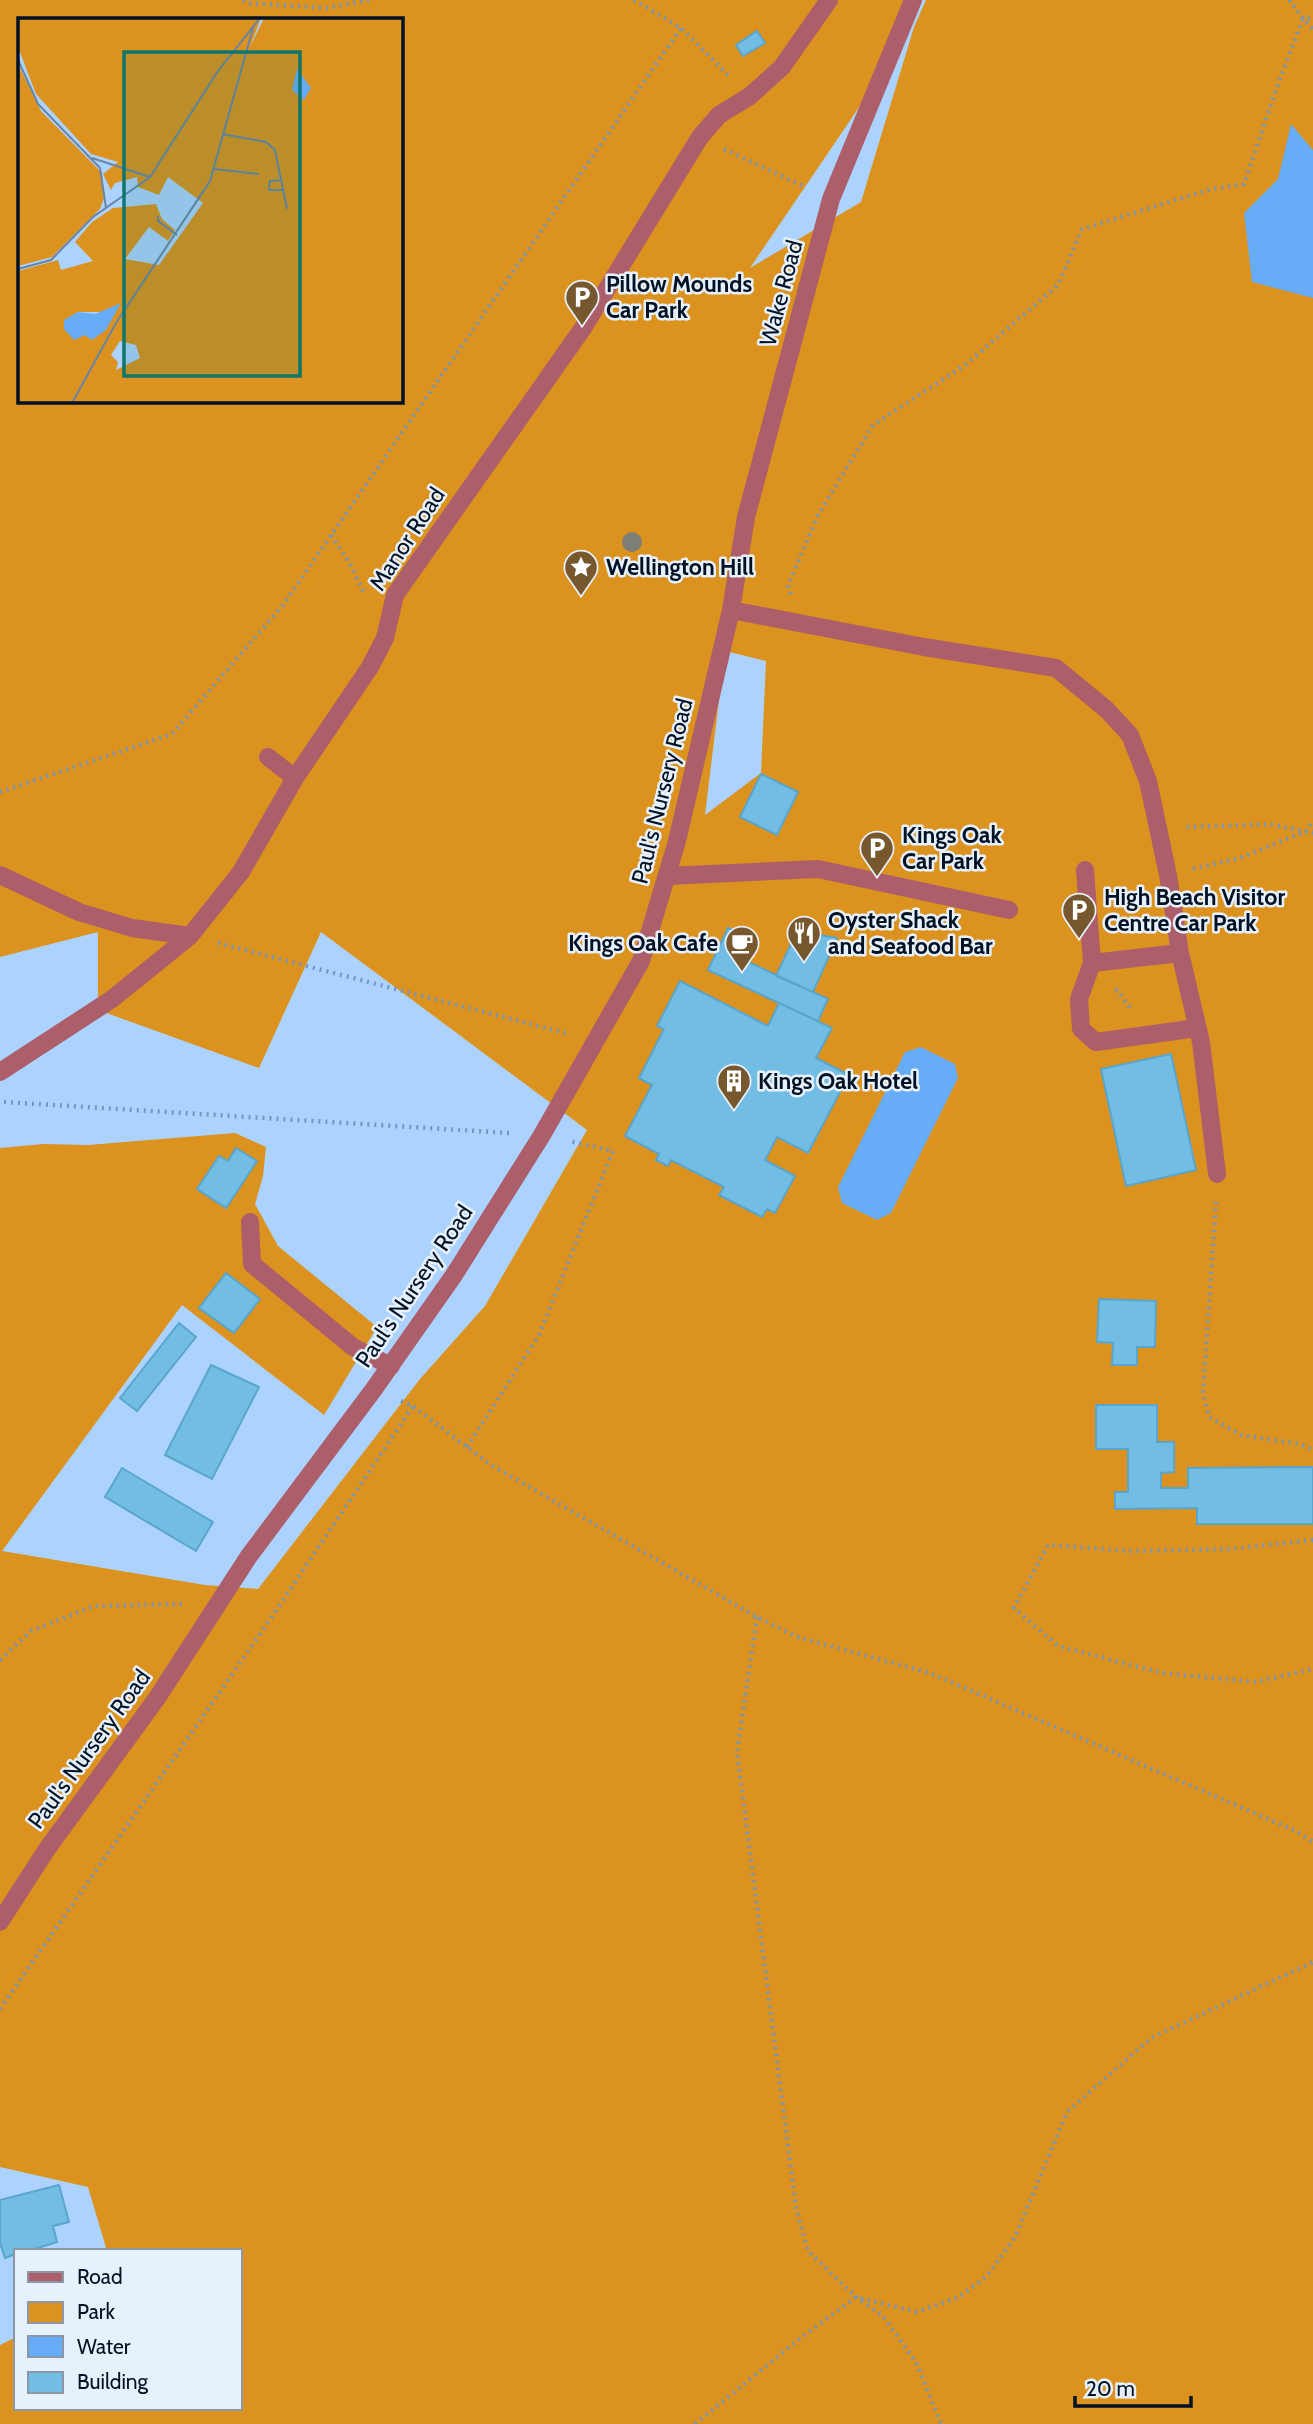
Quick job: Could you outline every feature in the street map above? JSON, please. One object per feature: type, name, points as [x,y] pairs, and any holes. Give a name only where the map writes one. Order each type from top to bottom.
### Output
[{"type":"street","name":"Manor Road","points":[[0,1072],[112,999],[190,936],[241,872],[295,778],[370,667],[385,638],[395,595],[583,327],[700,137],[719,115],[750,96],[782,67],[829,0]]},
{"type":"street","name":"Wake Road","points":[[731,610],[746,517],[831,199],[913,0]]},
{"type":"street","points":[[731,610],[924,647],[1056,668],[1107,710],[1130,734],[1148,781],[1168,875],[1180,953],[1197,1027],[1217,1174]]},
{"type":"street","name":"Paul's Nursery Road","points":[[0,1922],[47,1849],[157,1698],[250,1556],[391,1366],[454,1275],[542,1135],[596,1042],[641,961],[677,841],[731,610]]},
{"type":"street","points":[[268,757],[295,778]]},
{"type":"street","points":[[667,876],[818,869],[1009,910]]},
{"type":"street","points":[[1085,870],[1096,962],[1079,999],[1081,1029],[1096,1042],[1197,1027]]},
{"type":"street","points":[[0,875],[79,912],[132,928],[190,936]]},
{"type":"street","points":[[1096,962],[1180,953]]},
{"type":"street","points":[[250,1222],[252,1264],[353,1347],[391,1366]]},
{"type":"path","points":[[243,0],[326,8],[369,0]]},
{"type":"path","points":[[634,0],[681,28],[750,96]]},
{"type":"path","points":[[1289,0],[1313,30]]},
{"type":"path","points":[[1303,19],[1313,17]]},
{"type":"path","points":[[804,624],[788,585],[818,515],[873,425],[965,365],[1058,285],[1082,229],[1211,189],[1244,184],[1303,19]]},
{"type":"path","points":[[0,792],[172,734],[283,605],[681,28]]},
{"type":"path","points":[[700,137],[831,199]]},
{"type":"path","points":[[331,535],[349,562],[363,594],[373,603]]},
{"type":"path","points":[[1168,875],[1240,858],[1306,831],[1313,820]]},
{"type":"path","points":[[1158,828],[1269,824],[1313,833]]},
{"type":"path","points":[[190,936],[596,1042]]},
{"type":"path","points":[[1096,962],[1138,1018],[1140,1035]]},
{"type":"path","points":[[0,1102],[542,1135],[613,1151],[539,1335],[467,1447]]},
{"type":"path","points":[[1217,1174],[1203,1392],[1209,1417],[1241,1435],[1300,1444],[1313,1450]]},
{"type":"path","points":[[0,2009],[277,1610],[413,1406],[491,1465],[757,1617],[797,1637],[930,1673],[1298,1832],[1313,1842]]},
{"type":"path","points":[[1313,1540],[1231,1549],[1143,1551],[1048,1545],[1014,1608],[1058,1646],[1162,1673],[1255,1682],[1313,1669]]},
{"type":"path","points":[[0,1660],[31,1631],[94,1606],[169,1606],[221,1600]]},
{"type":"path","points":[[757,1617],[737,1752],[796,2208],[808,2251],[856,2297],[882,2315],[916,2362],[941,2424]]},
{"type":"path","points":[[856,2297],[917,2312],[959,2297],[977,2284],[986,2277],[1015,2237],[1067,2112],[1151,2038],[1313,1962]]},
{"type":"path","points":[[695,2424],[798,2340],[856,2297]]},
{"type":"green space","points":[[0,0],[921,0],[902,44],[750,268],[861,202],[914,27],[926,0],[1313,0],[1313,2424],[0,2424],[0,2345],[14,2338],[14,2410],[242,2410],[242,2249],[106,2249],[88,2187],[0,2167],[0,1148],[43,1144],[88,1145],[235,1133],[266,1147],[263,1176],[255,1204],[278,1246],[377,1327],[324,1415],[182,1305],[2,1551],[205,1585],[258,1589],[420,1379],[485,1306],[587,1130],[321,932],[259,1068],[98,1010],[98,932],[0,957]],"holes":[[[725,651],[766,661],[761,773],[705,815]]]},
{"type":"water","points":[[1291,124],[1313,150],[1313,298],[1252,282],[1244,213],[1278,179]]},
{"type":"water","points":[[921,1047],[955,1064],[958,1078],[891,1213],[877,1220],[842,1203],[838,1187],[905,1052]]},
{"type":"building","points":[[757,31],[765,43],[743,56],[736,45]]},
{"type":"building","points":[[761,774],[798,792],[777,835],[740,817]]},
{"type":"building","name":"Kings Oak Cafe","points":[[728,928],[751,938],[742,959],[828,999],[818,1021],[708,970]]},
{"type":"building","name":"Oyster Shack and Seafood Bar","points":[[797,931],[837,938],[813,992],[776,976]]},
{"type":"building","name":"Kings Oak Hotel","points":[[680,981],[768,1026],[779,1003],[832,1028],[816,1058],[849,1075],[808,1153],[777,1137],[765,1160],[795,1176],[775,1213],[767,1209],[762,1217],[719,1195],[724,1187],[671,1160],[668,1166],[656,1160],[659,1154],[625,1136],[652,1085],[639,1078],[664,1029],[657,1026]]},
{"type":"building","points":[[1171,1054],[1196,1170],[1126,1186],[1101,1069]]},
{"type":"building","points":[[236,1148],[257,1161],[226,1208],[197,1189],[219,1156],[228,1161]]},
{"type":"building","points":[[226,1273],[260,1299],[234,1333],[199,1308]]},
{"type":"building","points":[[1099,1299],[1156,1301],[1155,1347],[1137,1347],[1137,1365],[1112,1365],[1113,1343],[1097,1342]]},
{"type":"building","points":[[179,1323],[196,1337],[137,1411],[120,1398]]},
{"type":"building","points":[[211,1365],[259,1387],[212,1479],[165,1455]]},
{"type":"building","points":[[1096,1405],[1157,1405],[1157,1442],[1174,1442],[1174,1472],[1161,1473],[1161,1488],[1188,1488],[1188,1468],[1313,1467],[1313,1524],[1197,1524],[1197,1508],[1115,1509],[1115,1492],[1128,1492],[1128,1449],[1096,1449]]},
{"type":"building","points":[[122,1468],[213,1522],[196,1551],[105,1497]]},
{"type":"building","points":[[59,2185],[69,2222],[53,2226],[57,2242],[34,2249],[14,2249],[14,2255],[5,2258],[0,2243],[0,2200]]},
{"type":"place","name":"Pillow Mounds Car Park","points":[[582,327]]},
{"type":"place","name":"Wellington Hill","points":[[581,597]]},
{"type":"place","name":"Kings Oak Car Park","points":[[877,878]]},
{"type":"place","name":"High Beach Visitor Centre Car Park","points":[[1079,940]]},
{"type":"place","name":"Oyster Shack and Seafood Bar","points":[[804,963]]},
{"type":"place","name":"Kings Oak Cafe","points":[[742,973]]},
{"type":"place","name":"Kings Oak Hotel","points":[[734,1111]]}]
